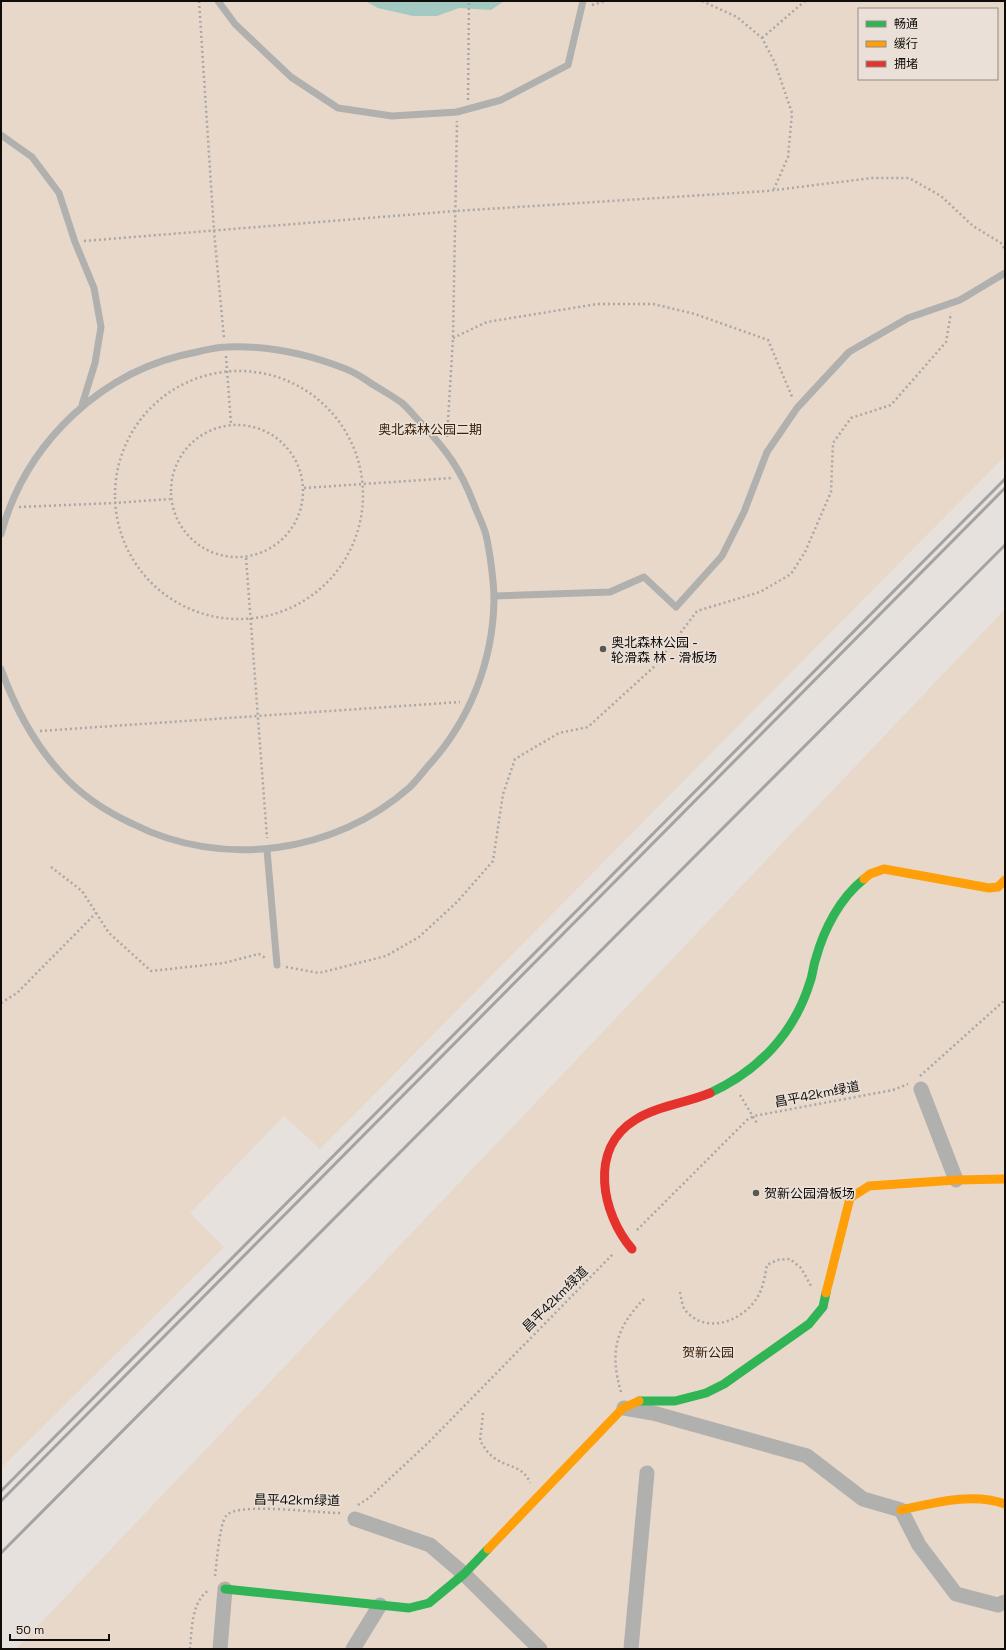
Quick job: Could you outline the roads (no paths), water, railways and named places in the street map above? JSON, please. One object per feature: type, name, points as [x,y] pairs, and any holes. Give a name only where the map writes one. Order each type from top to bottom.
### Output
[{"type":"street","points":[[632,1249],[612,1221],[606,1197],[605,1172],[610,1147],[624,1126],[644,1113],[712,1092],[753,1069],[781,1039],[809,986],[816,956],[825,930],[853,889],[870,874],[884,869],[989,888],[998,887],[1005,880]]},
{"type":"street","points":[[918,1083],[956,1180]]},
{"type":"street","points":[[220,1649],[217,1591],[409,1608],[429,1603],[464,1574],[623,1408],[638,1401],[675,1401],[706,1393],[724,1384],[809,1324],[823,1306],[850,1198],[870,1186],[956,1180],[1005,1179]]},
{"type":"street","points":[[623,1408],[653,1413],[807,1456],[864,1499],[901,1510],[967,1499],[998,1500],[1005,1504]]},
{"type":"street","points":[[631,1649],[647,1473]]},
{"type":"street","points":[[901,1510],[919,1545],[956,1594],[998,1605],[1005,1602]]},
{"type":"street","points":[[352,1513],[430,1545],[464,1574],[540,1649]]},
{"type":"street","points":[[353,1649],[380,1606]]},
{"type":"lane","points":[[218,1],[235,24],[291,78],[338,108],[392,116],[458,112],[501,100],[568,65],[583,1]]},
{"type":"lane","points":[[1,135],[32,157],[59,193],[75,242],[94,288],[101,327],[95,363],[82,405]]},
{"type":"lane","points":[[494,596],[610,592],[644,577],[676,607],[722,556],[744,512],[767,452],[797,408],[849,352],[908,318],[960,300],[1005,273]]},
{"type":"lane","points":[[1,534],[8,507],[39,451],[82,405],[126,376],[174,356],[225,347],[288,350],[349,370],[402,403],[446,450],[463,477],[486,535],[494,596],[492,632],[472,701],[446,747],[410,786],[368,818],[319,839],[267,850],[212,849],[157,836],[107,811],[63,776],[29,732],[11,699],[1,668]]},
{"type":"lane","points":[[267,850],[277,965]]},
{"type":"water","points":[[365,1],[504,1],[491,10],[459,8],[437,16],[413,16],[378,8]]},
{"type":"railway","points":[[1,1491],[1005,479]]},
{"type":"railway","points":[[1,1501],[1005,488]]},
{"type":"railway","points":[[1,1553],[1005,545]]},
{"type":"place","name":"奥北森林公园 - 轮滑森 林 - 滑板场","points":[[603,649]]},
{"type":"place","name":"贺新公园滑板场","points":[[756,1193]]},
{"type":"park label","name":"奥北森林公园二期","points":[[430,429]]},
{"type":"park label","name":"贺新公园","points":[[708,1352]]}]
